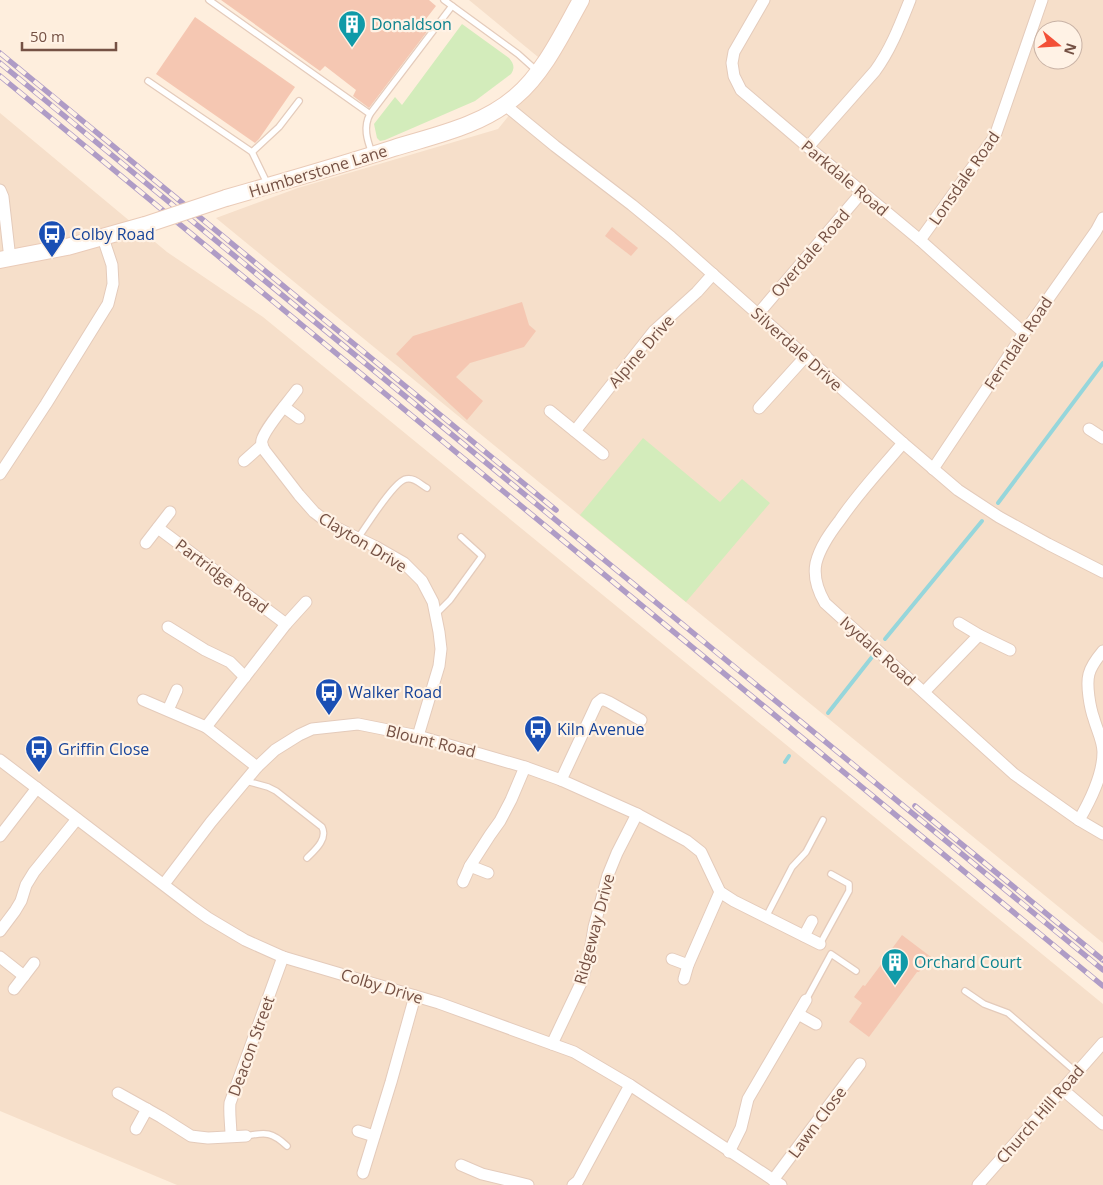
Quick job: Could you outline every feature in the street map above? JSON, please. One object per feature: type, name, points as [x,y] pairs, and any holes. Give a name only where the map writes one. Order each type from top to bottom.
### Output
[{"type":"street","name":"Humberstone Lane","points":[[5,259],[103,238],[226,198],[457,129],[483,119],[517,96],[538,72],[582,0]]},
{"type":"street","name":"Parkdale Road","points":[[764,0],[734,52],[732,63],[734,76],[741,90],[920,240],[1024,333]]},
{"type":"street","points":[[808,147],[885,58],[910,0]]},
{"type":"street","name":"Lonsdale Road","points":[[920,240],[995,136],[1042,0]]},
{"type":"street","name":"Silverdale Drive","points":[[505,105],[632,205],[958,490],[999,517],[1103,572]]},
{"type":"street","points":[[0,190],[3,197],[5,259]]},
{"type":"street","name":"Overdale Road","points":[[758,314],[862,192]]},
{"type":"street","name":"Ferndale Road","points":[[934,469],[1103,218]]},
{"type":"street","points":[[0,474],[108,304],[113,284],[112,265],[103,238]]},
{"type":"street","name":"Alpine Drive","points":[[574,431],[654,331],[697,292],[713,274]]},
{"type":"street","points":[[759,408],[806,356]]},
{"type":"street","points":[[244,461],[262,445],[262,439],[268,429],[297,390]]},
{"type":"street","points":[[284,407],[299,418]]},
{"type":"street","points":[[550,411],[603,454]]},
{"type":"street","points":[[1089,429],[1103,438]]},
{"type":"street","name":"Ivydale Road","points":[[904,443],[852,502],[828,535],[816,564],[815,578],[818,592],[825,603],[1014,774],[1079,820],[1103,834]]},
{"type":"street","name":"Clayton Drive","points":[[262,445],[314,512],[331,524],[404,563],[422,581],[433,602],[441,649],[439,666],[418,736]]},
{"type":"street","name":"Partridge Road","points":[[146,542],[170,512]]},
{"type":"street","name":"Partridge Road","points":[[158,528],[286,624]]},
{"type":"street","points":[[206,727],[286,624],[306,602]]},
{"type":"street","points":[[959,622],[978,635],[1010,650]]},
{"type":"street","points":[[168,627],[205,650],[230,662],[244,677]]},
{"type":"street","points":[[924,692],[978,635]]},
{"type":"street","points":[[1079,820],[1090,800],[1101,769],[1103,752],[1092,714],[1089,674],[1103,651]]},
{"type":"street","points":[[168,710],[177,690]]},
{"type":"street","points":[[561,780],[597,703],[602,699],[641,720]]},
{"type":"street","points":[[143,700],[206,727],[257,767]]},
{"type":"street","name":"Blount Road","points":[[164,884],[211,822],[257,767],[275,750],[312,729],[358,724],[418,736],[526,767],[561,780],[637,814],[687,841],[701,852],[720,892]]},
{"type":"street","name":"Colby Drive","points":[[0,760],[208,918],[245,940],[283,957],[416,996],[574,1052],[630,1085],[777,1182]]},
{"type":"street","points":[[463,882],[470,866],[500,821],[526,767]]},
{"type":"street","points":[[0,836],[37,788]]},
{"type":"street","name":"Ridgeway Drive","points":[[552,1044],[581,983],[589,958],[594,928],[608,875],[637,814]]},
{"type":"street","points":[[0,931],[21,901],[26,885],[34,872],[77,819]]},
{"type":"street","points":[[470,866],[488,873]]},
{"type":"street","points":[[684,979],[688,965],[720,892],[734,901],[820,944]]},
{"type":"street","points":[[804,936],[812,921]]},
{"type":"street","points":[[0,957],[24,976]]},
{"type":"street","name":"Deacon Street","points":[[231,1136],[230,1103],[283,957]]},
{"type":"street","points":[[672,959],[688,965]]},
{"type":"street","points":[[14,989],[34,963]]},
{"type":"street","points":[[362,1173],[416,996]]},
{"type":"street","points":[[729,1152],[741,1128],[748,1099],[806,1000]]},
{"type":"street","points":[[798,1014],[816,1024]]},
{"type":"street","name":"Church Hill Road","points":[[978,1185],[1103,1043]]},
{"type":"street","name":"Lawn Close","points":[[777,1182],[860,1064]]},
{"type":"street","points":[[573,1185],[578,1181],[630,1085]]},
{"type":"street","points":[[1062,1089],[1103,1124]]},
{"type":"street","points":[[118,1093],[191,1136],[199,1138],[246,1136]]},
{"type":"street","points":[[136,1129],[147,1109]]},
{"type":"street","points":[[358,1132],[374,1136]]},
{"type":"street","points":[[461,1165],[482,1174],[528,1185]]},
{"type":"street","points":[[477,1185],[482,1174]]},
{"type":"lane","points":[[209,0],[370,114]]},
{"type":"lane","points":[[444,0],[518,54],[538,72]]},
{"type":"lane","points":[[373,155],[367,141],[367,119],[452,6]]},
{"type":"lane","points":[[148,81],[252,152],[268,186]]},
{"type":"lane","points":[[252,152],[279,127],[299,101]]},
{"type":"lane","points":[[358,538],[399,482],[406,479],[415,479],[427,488]]},
{"type":"lane","points":[[436,614],[450,600],[482,556],[461,537]]},
{"type":"lane","points":[[246,781],[276,791],[322,826],[324,831],[323,838],[308,858]]},
{"type":"lane","points":[[766,917],[792,867],[806,852],[823,820]]},
{"type":"lane","points":[[820,944],[849,891],[849,884],[831,874]]},
{"type":"lane","points":[[806,1000],[831,954],[856,971]]},
{"type":"lane","points":[[964,991],[984,1004],[1008,1013],[1076,1072]]},
{"type":"lane","points":[[246,1136],[269,1134],[277,1137],[287,1146]]},
{"type":"shaded area","points":[[469,0],[1103,0],[1103,943],[216,218],[298,188],[498,129],[549,66]]},
{"type":"shaded area","points":[[0,113],[167,252],[263,317],[1103,1004],[1103,1185],[177,1185],[0,1111]]},
{"type":"green space","points":[[462,24],[509,58],[513,66],[511,74],[475,101],[380,141],[377,138],[374,124],[395,97],[402,105]]},
{"type":"green space","points":[[643,438],[720,502],[742,479],[770,503],[686,602],[580,515]]},
{"type":"building","name":"Donaldson","points":[[221,0],[429,0],[436,6],[422,24],[429,29],[369,108],[353,96],[356,90],[325,66],[320,71]]},
{"type":"building","points":[[195,17],[295,87],[255,143],[156,74]]},
{"type":"building","points":[[612,227],[638,248],[631,256],[605,236]]},
{"type":"building","points":[[522,302],[529,325],[536,331],[524,347],[470,363],[456,377],[483,401],[467,420],[396,354],[413,336]]},
{"type":"building","name":"Orchard Court","points":[[902,935],[931,957],[917,972],[869,1037],[849,1022],[862,1003],[854,997],[863,985],[865,986]]},
{"type":"waterway","points":[[998,503],[1103,363]]},
{"type":"waterway","points":[[885,639],[982,521]]},
{"type":"waterway","points":[[828,713],[872,657]]},
{"type":"waterway","points":[[785,762],[789,756]]},
{"type":"railway","points":[[0,53],[556,510]]},
{"type":"railway","points":[[0,63],[1103,970]]},
{"type":"railway","points":[[0,76],[1103,986]]},
{"type":"railway","points":[[915,806],[1103,960]]},
{"type":"place","name":"Donaldson","points":[[352,48]]},
{"type":"place","name":"Colby Road","points":[[52,258]]},
{"type":"place","name":"Walker Road","points":[[329,716]]},
{"type":"place","name":"Kiln Avenue","points":[[538,753]]},
{"type":"place","name":"Griffin Close","points":[[39,773]]},
{"type":"place","name":"Orchard Court","points":[[895,986]]}]
